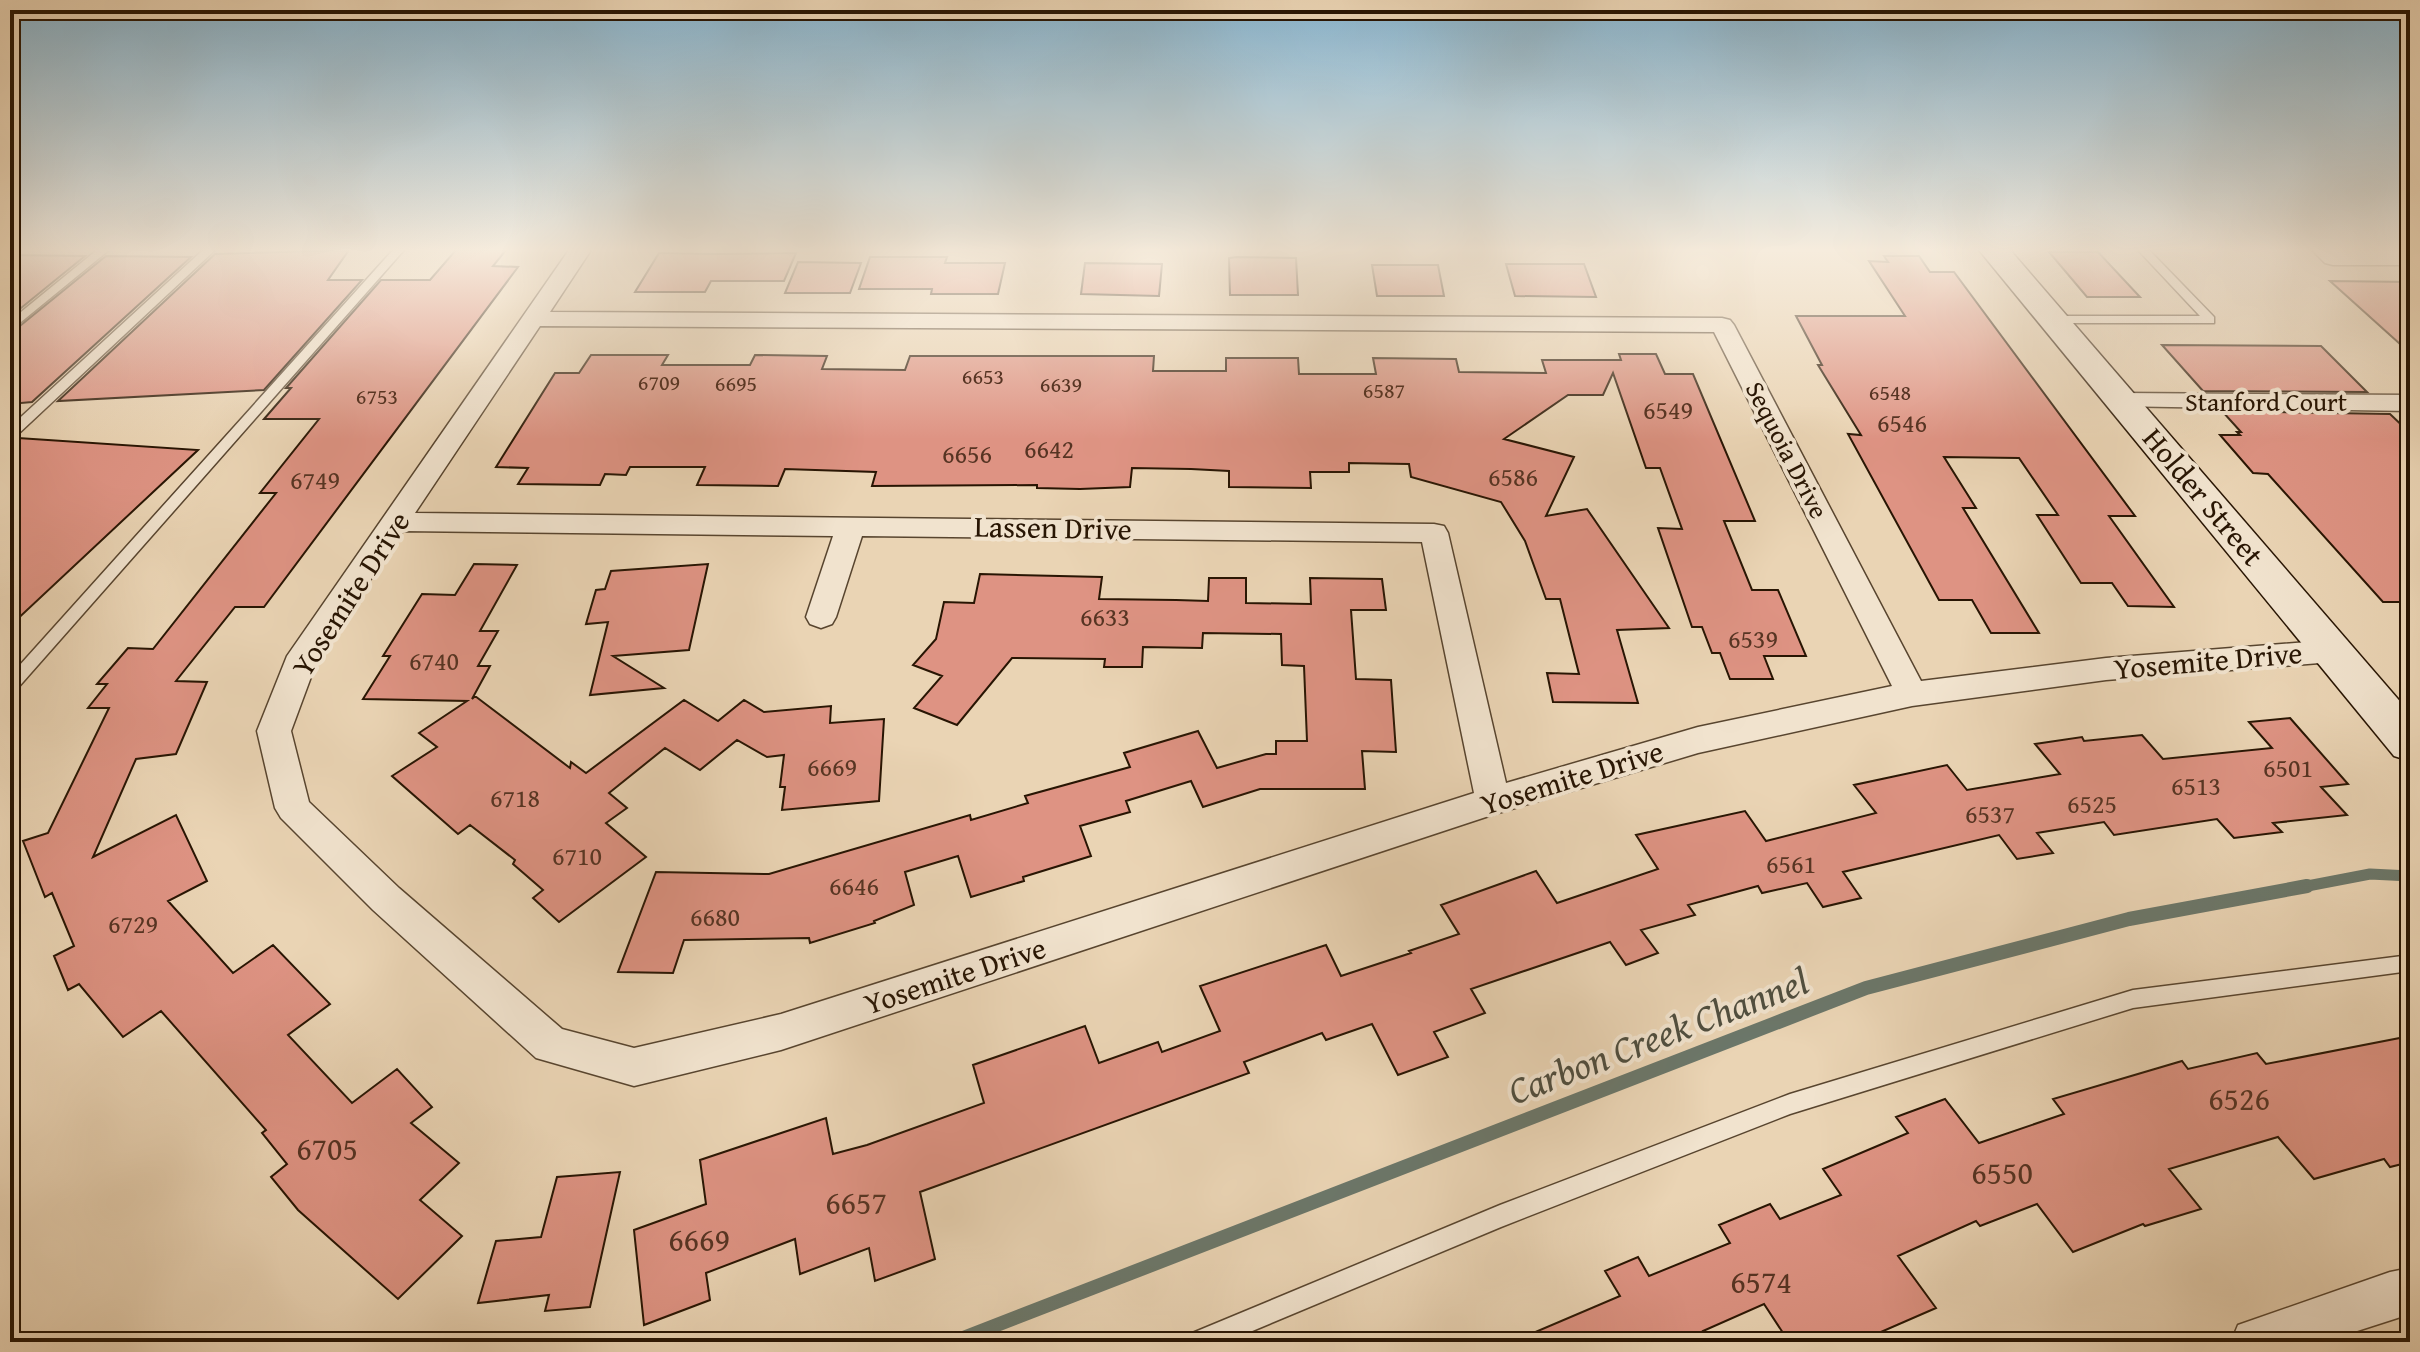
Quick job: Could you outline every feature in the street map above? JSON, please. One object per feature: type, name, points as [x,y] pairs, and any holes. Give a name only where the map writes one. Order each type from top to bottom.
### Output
[{"type":"street","name":"Yosemite Drive","points":[[537,313],[303,656],[274,731],[293,808],[386,899],[550,1045],[634,1067],[781,1032],[1493,801],[1698,740],[1912,694],[2106,669],[2332,651]]},
{"type":"street","name":"Holder Street","points":[[2047,313],[2410,744]]},
{"type":"street","name":"Sequoia Drive","points":[[533,319],[1722,325],[1912,694]]},
{"type":"street","name":"Stanford Court","points":[[2122,401],[2410,403]]},
{"type":"street","name":"Lassen Drive","points":[[396,522],[1434,533],[1493,801]]},
{"type":"street","points":[[821,617],[851,526]]},
{"type":"street","points":[[2255,1342],[2390,1295],[2410,1291]]},
{"type":"lane","points":[[10,327],[27,313]]},
{"type":"lane","points":[[10,434],[141,313]]},
{"type":"lane","points":[[10,686],[343,313]]},
{"type":"lane","points":[[2053,320],[2210,320],[2203,313]]},
{"type":"lane","points":[[1198,1342],[1500,1216],[1790,1104],[2133,999],[2410,963]]},
{"type":"building","points":[[36,313],[129,313],[32,402],[10,404],[10,334]]},
{"type":"building","points":[[152,313],[333,313],[264,390],[58,401]]},
{"type":"building","points":[[352,313],[484,313],[264,607],[235,607],[176,681],[207,682],[176,754],[136,759],[93,857],[176,815],[207,881],[168,901],[233,973],[273,945],[330,1004],[288,1035],[352,1103],[397,1069],[432,1107],[411,1123],[459,1163],[420,1200],[462,1236],[398,1299],[298,1210],[271,1177],[287,1164],[262,1133],[266,1130],[161,1011],[123,1037],[79,984],[68,990],[54,956],[74,946],[52,893],[45,897],[23,841],[48,833],[109,708],[88,708],[107,684],[97,684],[128,648],[153,649],[276,493],[260,493],[319,419],[264,419],[291,388],[286,388]]},
{"type":"building","points":[[1903,313],[1984,313],[2135,516],[2109,516],[2174,607],[2128,606],[2112,583],[2081,583],[2037,515],[2058,515],[2019,458],[1944,457],[1976,508],[1963,508],[2039,633],[1991,633],[1972,600],[1939,600],[1848,434],[1861,435],[1818,365],[1822,365],[1796,316],[1905,316]]},
{"type":"building","points":[[2366,313],[2410,313],[2410,353]]},
{"type":"building","points":[[2162,345],[2321,346],[2367,392],[2203,391]]},
{"type":"building","points":[[1619,354],[1656,354],[1665,374],[1693,374],[1755,521],[1724,521],[1752,590],[1778,590],[1806,656],[1764,656],[1773,679],[1730,679],[1720,653],[1712,653],[1702,627],[1692,627],[1658,528],[1682,529],[1660,468],[1646,468],[1613,373],[1603,395],[1568,395],[1504,439],[1574,457],[1546,516],[1587,509],[1669,628],[1617,630],[1638,703],[1553,702],[1547,673],[1579,674],[1560,599],[1546,599],[1525,541],[1501,502],[1411,477],[1409,464],[1349,463],[1349,472],[1310,472],[1311,488],[1229,487],[1229,471],[1132,468],[1130,487],[1080,489],[1037,488],[1037,485],[872,486],[876,472],[785,469],[778,486],[697,485],[705,467],[630,467],[626,475],[605,474],[600,485],[518,484],[528,468],[496,467],[555,373],[579,373],[591,355],[668,355],[662,365],[750,365],[755,355],[827,356],[822,369],[905,370],[910,356],[1154,356],[1153,371],[1226,371],[1226,358],[1298,358],[1299,374],[1376,374],[1373,358],[1456,359],[1459,372],[1546,373],[1542,360],[1621,360]]},
{"type":"building","points":[[2222,411],[2390,414],[2410,433],[2410,602],[2383,602],[2268,474],[2253,473],[2220,435],[2240,435],[2237,432],[2241,432]]},
{"type":"building","points":[[18,438],[198,450],[10,626],[10,441]]},
{"type":"building","points":[[474,564],[517,565],[480,631],[498,631],[478,666],[490,666],[472,699],[475,696],[570,768],[571,762],[586,773],[684,700],[718,721],[744,700],[764,712],[831,706],[830,723],[884,719],[879,801],[782,810],[785,787],[780,787],[784,755],[767,757],[737,740],[700,770],[665,748],[609,793],[627,808],[606,823],[646,857],[559,922],[533,898],[543,890],[513,864],[515,860],[470,825],[458,834],[392,776],[437,747],[419,733],[467,701],[363,699],[390,656],[383,656],[422,594],[455,595]]},
{"type":"building","points":[[708,564],[689,650],[613,656],[664,688],[590,695],[608,622],[586,624],[596,590],[605,589],[611,571]]},
{"type":"building","points":[[980,574],[1102,577],[1099,599],[1208,601],[1209,578],[1246,578],[1246,603],[1311,604],[1310,578],[1382,579],[1386,610],[1351,610],[1356,679],[1391,680],[1396,752],[1362,751],[1365,789],[1260,789],[1203,807],[1191,781],[1126,801],[1130,812],[1080,826],[1091,856],[1023,877],[1024,881],[971,897],[958,856],[905,872],[914,905],[875,923],[810,943],[809,938],[684,940],[673,973],[618,972],[656,872],[769,874],[970,815],[971,820],[1028,803],[1025,796],[1130,767],[1124,753],[1198,731],[1217,768],[1276,754],[1276,741],[1307,741],[1304,666],[1282,665],[1281,634],[1203,633],[1202,648],[1143,647],[1142,667],[1104,667],[1105,659],[1012,658],[957,725],[914,708],[942,676],[913,665],[936,639],[944,602],[974,603]]},
{"type":"building","points":[[2290,718],[2348,784],[2321,787],[2347,815],[2273,823],[2282,832],[2234,838],[2217,819],[2114,835],[2104,822],[2037,833],[2053,853],[2017,859],[1999,835],[1843,872],[1861,898],[1823,907],[1807,883],[1762,893],[1758,886],[1688,905],[1695,915],[1641,930],[1658,953],[1626,965],[1610,942],[1471,989],[1485,1013],[1434,1032],[1448,1057],[1398,1075],[1372,1024],[1326,1040],[1322,1033],[1244,1062],[1249,1073],[920,1192],[935,1259],[875,1281],[869,1248],[800,1274],[795,1239],[706,1273],[710,1300],[644,1325],[634,1230],[706,1204],[700,1160],[826,1118],[833,1154],[867,1145],[984,1103],[973,1065],[1085,1026],[1099,1063],[1158,1042],[1162,1052],[1220,1031],[1200,986],[1326,945],[1341,976],[1411,953],[1409,951],[1459,934],[1441,905],[1536,871],[1557,903],[1658,869],[1636,835],[1745,811],[1766,841],[1876,813],[1854,785],[1947,765],[1967,790],[2060,774],[2035,744],[2082,737],[2084,741],[2142,735],[2163,759],[2272,748],[2249,722]]},
{"type":"building","points":[[2410,1036],[2410,1162],[2390,1167],[2384,1159],[2314,1179],[2278,1137],[2169,1169],[2201,1209],[2145,1226],[2143,1224],[2073,1252],[2037,1204],[1980,1226],[1976,1221],[1898,1256],[1936,1308],[1858,1342],[1789,1342],[1764,1304],[1703,1331],[1710,1342],[1512,1342],[1620,1296],[1605,1271],[1638,1257],[1649,1276],[1730,1243],[1719,1225],[1770,1204],[1780,1219],[1841,1195],[1823,1169],[1908,1133],[1896,1117],[1945,1099],[1979,1143],[2064,1114],[2053,1099],[2182,1061],[2188,1069],[2257,1053],[2266,1064]]},
{"type":"building","points":[[620,1172],[590,1307],[545,1311],[549,1295],[478,1303],[496,1241],[541,1237],[557,1177]]},
{"type":"waterway","name":"Carbon Creek Channel","points":[[2297,888],[2370,874],[2410,876]]},
{"type":"waterway","name":"Carbon Creek Channel","points":[[953,1342],[1866,988],[2129,919],[2307,886]]}]
